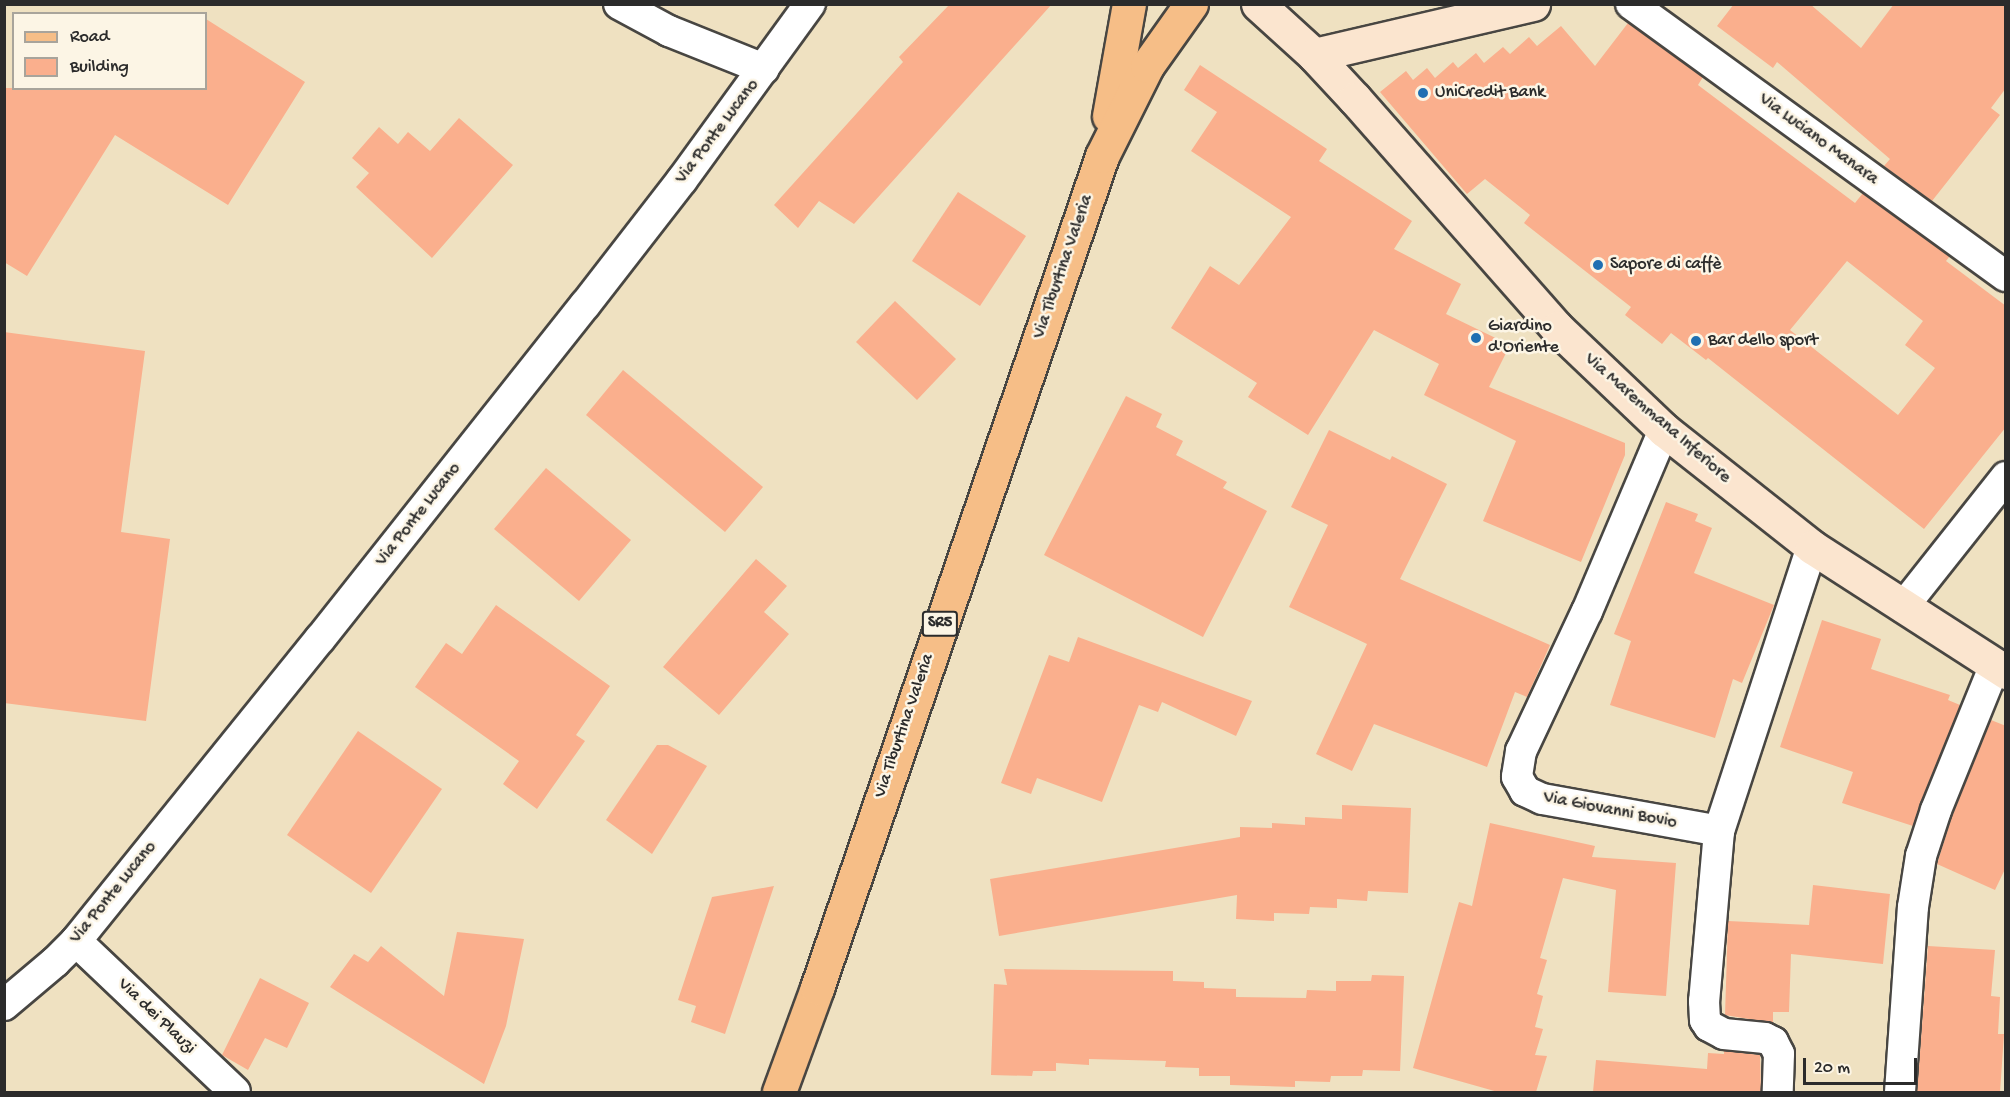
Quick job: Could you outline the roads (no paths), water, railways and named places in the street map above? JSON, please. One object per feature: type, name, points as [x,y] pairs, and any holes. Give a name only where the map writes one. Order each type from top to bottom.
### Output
[{"type":"main road","name":"Via Tiburtina Valeria","points":[[1102,156],[1129,4]]},
{"type":"main road","name":"Via Tiburtina Valeria","points":[[779,1092],[817,988],[1102,156],[1147,66],[1191,4]]},
{"type":"main road","name":"Via Maremmana Inferiore","points":[[1258,4],[1314,55],[1522,291],[1590,362],[1664,430],[1812,547],[2000,669]]},
{"type":"main road","points":[[1314,55],[1533,4]]},
{"type":"street","points":[[619,4],[669,31],[764,69]]},
{"type":"street","name":"Via Ponte Lucano","points":[[4,1005],[55,963],[76,941],[585,305],[764,69],[810,4]]},
{"type":"street","name":"Via Luciano Manara","points":[[1631,4],[2006,276]]},
{"type":"street","name":"Via Giovanni Bovio","points":[[1664,430],[1601,581],[1521,751],[1517,777],[1525,791],[1542,799],[1719,831]]},
{"type":"street","points":[[1903,607],[2006,477]]},
{"type":"street","points":[[1778,1092],[1779,1054],[1773,1042],[1765,1038],[1724,1034],[1709,1026],[1705,1020],[1704,1001],[1719,831],[1812,547]]},
{"type":"street","points":[[1900,1092],[1913,907],[1922,856],[1936,810],[2000,669]]},
{"type":"street","name":"Via dei Plauzi","points":[[76,941],[236,1092]]},
{"type":"place","name":"UniCredit Bank","points":[[1423,93]]},
{"type":"place","name":"Sapore di caffè","points":[[1598,265]]},
{"type":"place","name":"Giardino d'Oriente","points":[[1476,338]]},
{"type":"place","name":"Bar dello sport","points":[[1696,341]]}]
